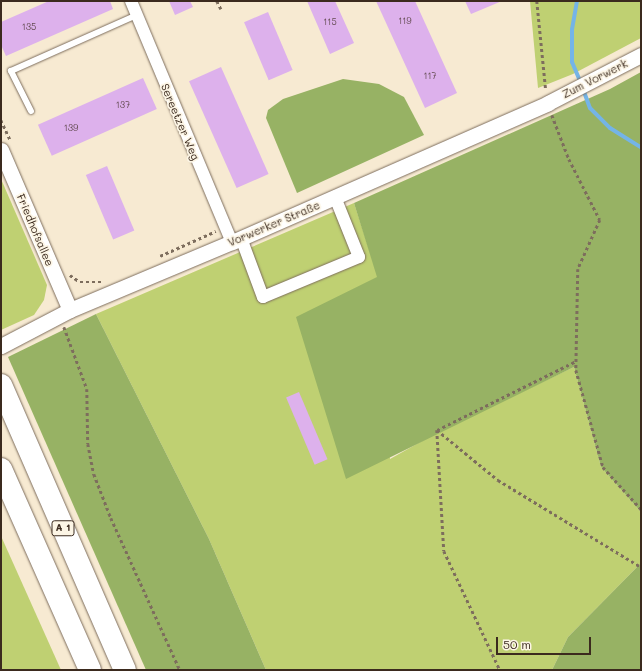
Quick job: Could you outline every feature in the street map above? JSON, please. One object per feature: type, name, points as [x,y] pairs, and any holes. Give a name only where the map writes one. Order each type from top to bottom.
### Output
[{"type":"highway","name":"A 1","points":[[1,385],[125,670]]},
{"type":"highway","points":[[1,469],[90,670]]},
{"type":"street","name":"Sereetzer Weg","points":[[131,1],[153,58],[263,297],[359,257],[336,197]]},
{"type":"street","name":"Zum Vorwerk","points":[[555,100],[641,55]]},
{"type":"street","name":"Vorwerker Straße","points":[[1,346],[65,313],[336,197],[555,100]]},
{"type":"street","name":"Friedhofsallee","points":[[1,150],[65,313]]},
{"type":"lane","points":[[32,111],[11,71],[137,15]]},
{"type":"path","points":[[217,1],[221,8]]},
{"type":"path","points":[[537,1],[555,100],[569,159],[600,220],[578,269],[576,370],[603,467],[641,509]]},
{"type":"path","points":[[65,313],[87,389],[88,444],[94,474],[111,518],[180,670]]},
{"type":"path","points":[[437,430],[576,361]]},
{"type":"path","points":[[437,430],[498,480],[641,567]]},
{"type":"path","points":[[437,430],[444,551],[500,670]]},
{"type":"green space","points":[[530,1],[641,1],[641,38],[573,74],[538,88]]},
{"type":"green space","points":[[641,72],[641,512],[601,467],[574,367],[346,479],[296,317],[377,277],[354,203],[610,89]]},
{"type":"green space","points":[[343,79],[379,84],[404,97],[424,135],[297,193],[266,118],[268,110],[283,99]]},
{"type":"green space","points":[[1,179],[47,285],[44,300],[34,315],[1,330]]},
{"type":"green space","points":[[354,203],[378,277],[390,459],[440,431],[574,367],[601,467],[641,512],[641,563],[568,637],[552,670],[266,670],[209,539],[96,314]]},
{"type":"green space","points":[[96,314],[209,539],[266,670],[146,670],[8,357]]},
{"type":"green space","points":[[1,536],[61,670],[1,670]]},
{"type":"green space","points":[[641,563],[641,670],[552,670],[568,637]]},
{"type":"building","points":[[49,1],[110,1],[113,9],[6,56],[1,45],[1,22]]},
{"type":"building","points":[[169,1],[190,1],[193,7],[175,15]]},
{"type":"building","points":[[307,1],[335,1],[354,43],[330,54]]},
{"type":"building","points":[[376,1],[415,1],[457,93],[425,108]]},
{"type":"building","points":[[465,1],[502,1],[471,14]]},
{"type":"building","points":[[268,12],[293,70],[269,80],[244,22]]},
{"type":"building","points":[[221,67],[269,174],[237,188],[189,81]]},
{"type":"building","points":[[143,78],[157,109],[52,156],[38,125]]},
{"type":"building","points":[[107,166],[134,230],[113,239],[86,175]]},
{"type":"building","points":[[299,392],[328,459],[315,465],[286,397]]},
{"type":"waterway","points":[[577,1],[572,30],[572,62],[581,83]]},
{"type":"waterway","points":[[583,89],[590,108],[610,128],[641,147]]}]
